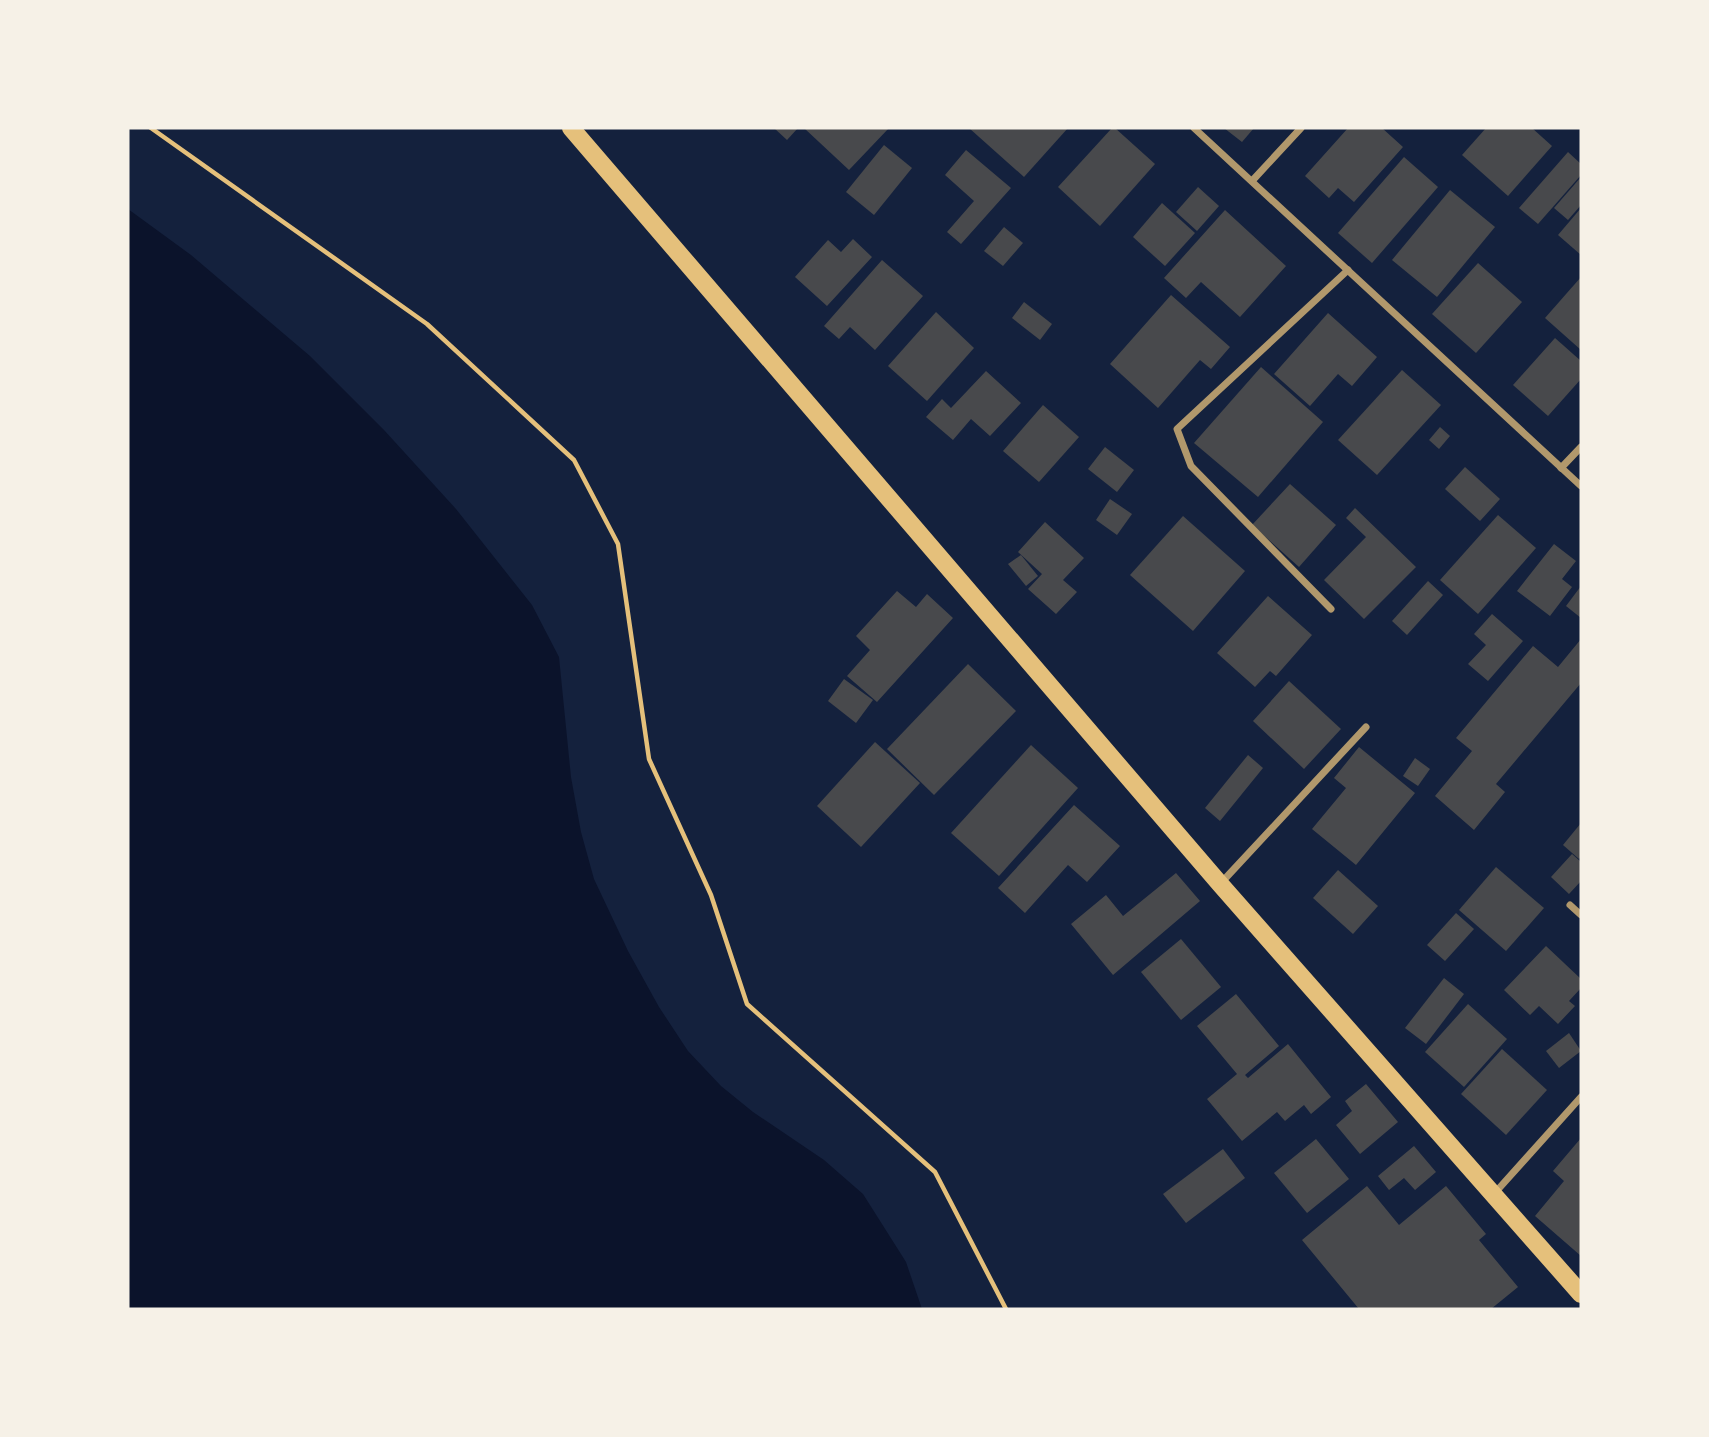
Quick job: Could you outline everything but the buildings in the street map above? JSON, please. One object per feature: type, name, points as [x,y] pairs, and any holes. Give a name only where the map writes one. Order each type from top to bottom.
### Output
[{"type":"main road","points":[[571,128],[1220,884],[1581,1294]]},
{"type":"street","points":[[1194,128],[1581,486]]},
{"type":"street","points":[[1252,181],[1301,128]]},
{"type":"street","points":[[1331,609],[1191,466],[1177,429],[1348,270]]},
{"type":"street","points":[[1561,468],[1581,447]]},
{"type":"street","points":[[1220,884],[1366,727]]},
{"type":"street","points":[[1570,905],[1581,915]]},
{"type":"street","points":[[1493,1195],[1581,1097]]},
{"type":"path","points":[[152,128],[427,324],[574,460],[618,544],[649,759],[711,895],[747,1004],[935,1172],[1006,1309]]},
{"type":"water","points":[[128,209],[191,255],[310,356],[384,430],[456,509],[532,605],[559,657],[571,777],[581,832],[594,879],[628,951],[659,1007],[688,1051],[721,1086],[753,1112],[824,1160],[863,1194],[906,1262],[922,1309],[128,1309]]}]
